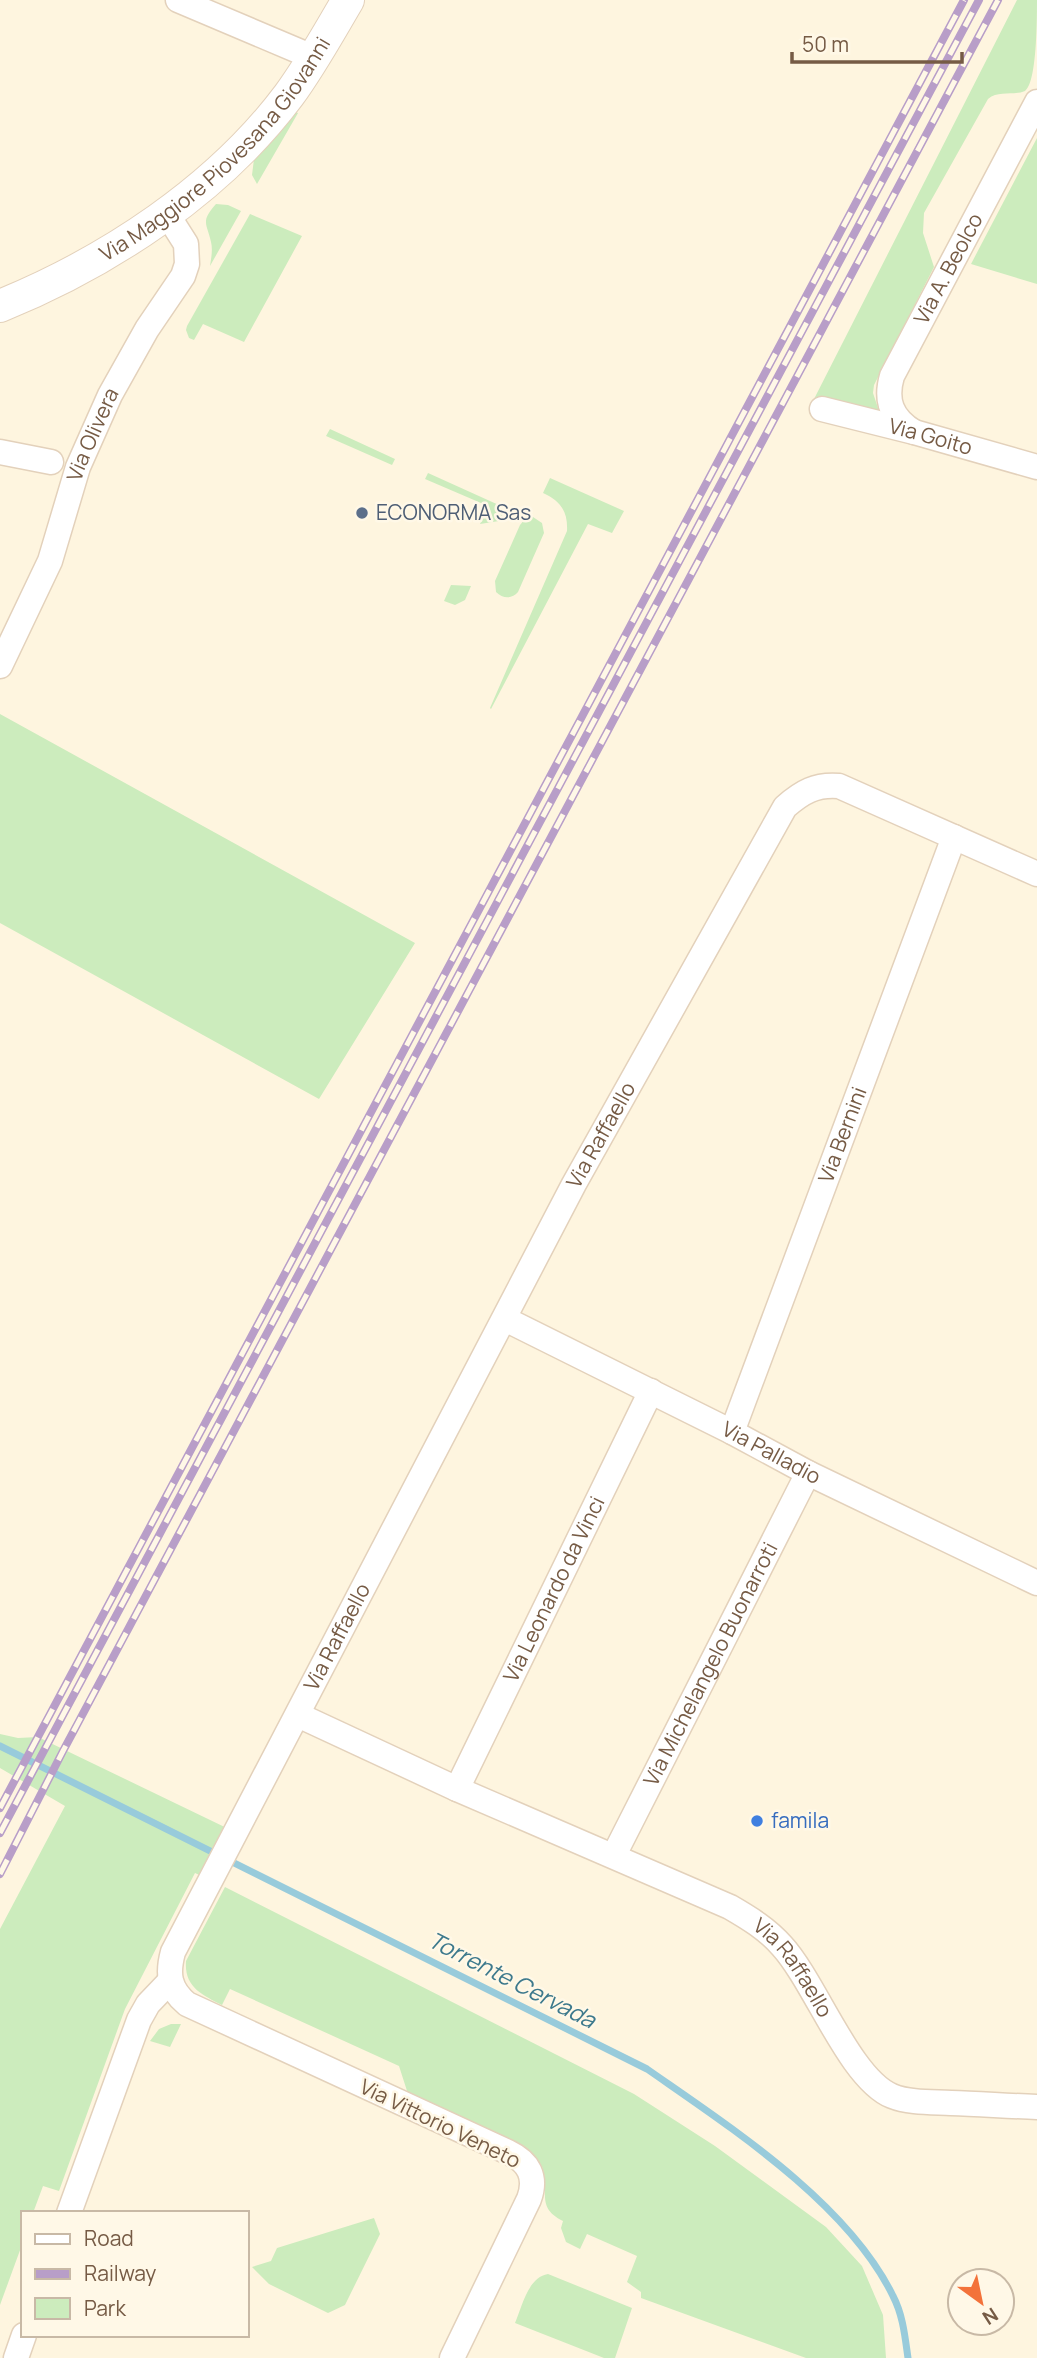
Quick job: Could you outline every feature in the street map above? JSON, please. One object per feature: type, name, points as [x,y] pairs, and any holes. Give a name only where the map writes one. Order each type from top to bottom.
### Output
[{"type":"street","points":[[178,0],[315,58]]},
{"type":"street","name":"Via Maggiore Piovesana Giovanni","points":[[0,306],[115,248],[167,214],[219,170],[288,97],[315,58],[348,0]]},
{"type":"street","name":"Via A. Beolco","points":[[914,432],[905,427],[891,411],[888,390],[892,376],[1037,102]]},
{"type":"street","name":"Via Olivera","points":[[0,666],[50,561],[78,467],[110,395],[147,329],[183,276],[187,264],[186,244],[167,214]]},
{"type":"street","name":"Via Goito","points":[[822,409],[1037,467]]},
{"type":"street","points":[[0,452],[51,462]]},
{"type":"street","name":"Via Raffaello","points":[[170,1982],[169,1966],[173,1952],[573,1184],[785,807],[799,794],[823,785],[839,786],[1037,874]]},
{"type":"street","name":"Via Bernini","points":[[732,1432],[954,837]]},
{"type":"street","name":"Via Palladio","points":[[505,1319],[732,1432],[808,1473],[1037,1583]]},
{"type":"street","name":"Via Leonardo da Vinci","points":[[457,1789],[651,1391]]},
{"type":"street","name":"Via Michelangelo Buonarroti","points":[[614,1855],[808,1473]]},
{"type":"street","name":"Via Raffaello","points":[[298,1715],[457,1789],[730,1907],[760,1925],[782,1946],[804,1977],[857,2064],[875,2085],[886,2093],[896,2098],[930,2102],[1037,2106]]},
{"type":"street","points":[[70,2211],[139,2020],[148,2004],[170,1982]]},
{"type":"street","name":"Via Vittorio Veneto","points":[[170,1982],[173,1990],[187,2004],[508,2152],[518,2157],[528,2168],[533,2183],[529,2199],[452,2358]]},
{"type":"street","points":[[16,2358],[23,2337]]},
{"type":"green space","points":[[1017,0],[1037,0],[1036,50],[1029,86],[1025,91],[988,99],[924,213],[923,233],[934,267],[874,385],[873,393],[879,411],[813,401]]},
{"type":"green space","points":[[295,112],[298,113],[257,184],[252,175],[254,159]]},
{"type":"green space","points":[[1037,138],[1037,284],[971,264]]},
{"type":"green space","points":[[216,204],[228,205],[241,211],[210,266],[212,248],[206,219]]},
{"type":"green space","points":[[250,214],[302,236],[244,342],[203,324],[194,340],[189,338],[187,326]]},
{"type":"green space","points":[[330,429],[395,459],[392,465],[326,436]]},
{"type":"green space","points":[[428,473],[501,506],[503,513],[499,521],[480,524],[488,506],[425,479]]},
{"type":"green space","points":[[550,478],[624,511],[612,533],[588,524],[491,709],[567,531],[562,508],[543,493]]},
{"type":"green space","points":[[533,517],[542,523],[544,533],[518,592],[504,597],[496,592],[495,581],[520,525],[525,519]]},
{"type":"green space","points":[[451,585],[471,586],[465,600],[455,605],[444,601]]},
{"type":"green space","points":[[0,714],[415,943],[319,1099],[0,923]]},
{"type":"green space","points":[[0,1734],[18,1738],[38,1737],[235,1832],[210,1880],[195,1873],[125,2009],[59,2191],[43,2186],[34,2211],[21,2211],[21,2247],[0,2305],[0,1929],[65,1806],[0,1768]]},
{"type":"green space","points":[[225,1887],[634,2094],[715,2146],[826,2227],[862,2266],[883,2315],[886,2358],[806,2358],[641,2298],[641,2292],[627,2282],[637,2256],[587,2234],[580,2249],[566,2242],[561,2228],[563,2221],[554,2216],[546,2204],[542,2167],[524,2146],[408,2094],[399,2066],[230,1989],[222,2005],[201,1994],[191,1984],[186,1961]]},
{"type":"green space","points":[[171,2024],[181,2024],[170,2047],[150,2041],[159,2029]]},
{"type":"green space","points":[[374,2218],[380,2234],[345,2305],[328,2313],[269,2284],[252,2267],[271,2261],[277,2248]]},
{"type":"green space","points":[[548,2274],[632,2308],[615,2358],[604,2358],[515,2323],[523,2301],[535,2281]]},
{"type":"waterway","name":"Torrente Cervada","points":[[0,1746],[647,2069],[784,2169],[847,2229],[873,2262],[893,2296],[905,2334],[908,2358]]},
{"type":"railway","points":[[0,1808],[964,0]]},
{"type":"railway","points":[[0,1833],[979,0]]},
{"type":"railway","points":[[0,1874],[63,1751],[998,0]]},
{"type":"place","name":"ECONORMA Sas","points":[[362,513]]},
{"type":"place","name":"famila","points":[[757,1821]]}]
